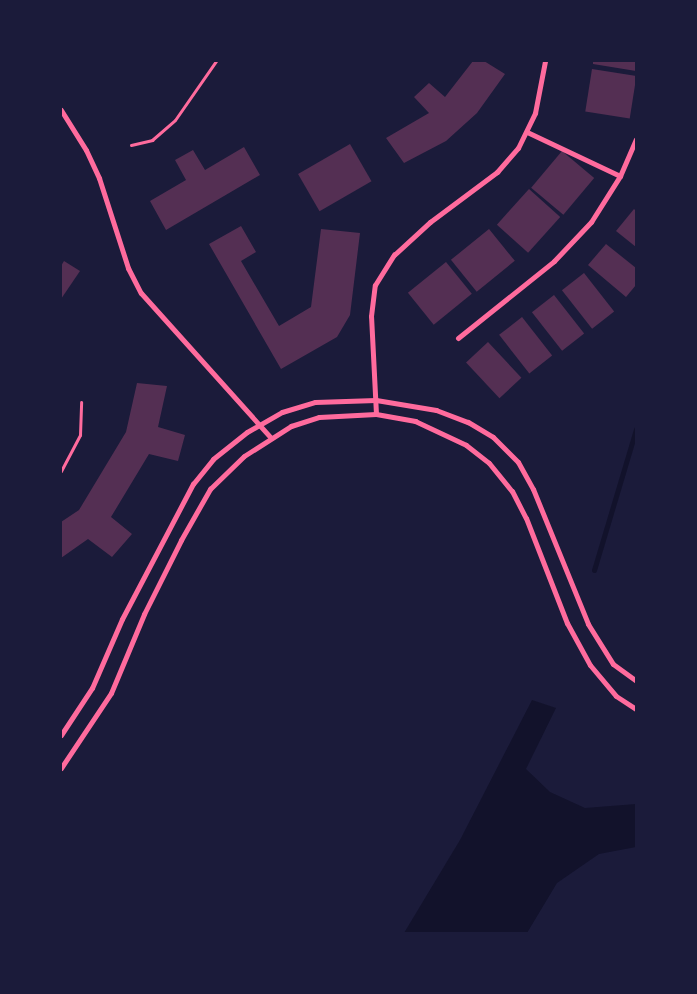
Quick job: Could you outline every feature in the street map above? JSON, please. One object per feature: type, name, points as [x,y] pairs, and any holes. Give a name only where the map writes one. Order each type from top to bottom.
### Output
[{"type":"street","points":[[376,414],[371,316],[376,285],[394,256],[430,222],[497,172],[518,148],[535,113],[545,61]]},
{"type":"street","points":[[61,110],[99,178],[128,268],[141,293],[271,438]]},
{"type":"street","points":[[527,132],[620,176]]},
{"type":"street","points":[[458,338],[554,261],[591,222],[620,176],[636,139]]},
{"type":"street","points":[[61,734],[92,688],[126,611],[193,484],[213,458],[260,425],[282,412],[315,402],[376,400],[436,410],[468,422],[493,437],[518,462],[533,489],[588,624],[613,664],[636,681]]},
{"type":"street","points":[[61,768],[111,693],[144,614],[181,540],[210,489],[244,456],[271,438],[291,426],[319,417],[376,414],[415,421],[442,432],[466,445],[488,464],[512,491],[526,518],[567,623],[590,666],[616,696],[636,709]]},
{"type":"path","points":[[131,146],[152,140],[175,120],[216,61]]},
{"type":"path","points":[[61,471],[80,435],[82,402]]},
{"type":"shaded area","points":[[532,700],[556,708],[526,769],[550,792],[585,808],[636,804],[636,847],[599,854],[557,883],[527,933],[404,933],[460,840]]},
{"type":"building","points":[[473,61],[484,61],[505,74],[477,113],[446,141],[404,163],[386,138],[429,113],[414,97],[429,83],[445,97]]},
{"type":"building","points":[[593,61],[636,61],[636,71],[593,64]]},
{"type":"building","points":[[592,69],[636,76],[630,119],[585,111]]},
{"type":"building","points":[[350,144],[372,181],[320,211],[298,174]]},
{"type":"building","points":[[244,147],[260,175],[166,230],[150,201],[186,180],[175,160],[193,150],[205,170]]},
{"type":"building","points":[[562,151],[594,178],[563,215],[531,188]]},
{"type":"building","points":[[529,189],[560,217],[528,253],[497,225]]},
{"type":"building","points":[[634,209],[636,211],[636,247],[616,231]]},
{"type":"building","points":[[241,226],[256,252],[241,261],[279,326],[311,307],[321,229],[360,233],[350,315],[337,337],[281,369],[209,244]]},
{"type":"building","points":[[489,229],[515,261],[477,292],[451,260]]},
{"type":"building","points":[[606,244],[636,268],[636,285],[626,297],[588,265]]},
{"type":"building","points":[[64,261],[80,271],[61,299],[61,266]]},
{"type":"building","points":[[446,262],[472,294],[434,325],[408,293]]},
{"type":"building","points":[[584,273],[614,312],[592,329],[562,290]]},
{"type":"building","points":[[554,295],[584,334],[562,351],[532,312]]},
{"type":"building","points":[[522,317],[552,356],[529,373],[499,335]]},
{"type":"building","points":[[488,342],[521,378],[499,398],[466,362]]},
{"type":"building","points":[[137,383],[167,386],[158,427],[185,435],[178,461],[149,454],[111,517],[132,534],[112,557],[88,539],[61,558],[61,522],[79,510],[126,432]]},
{"type":"waterway","points":[[594,570],[636,429]]}]
